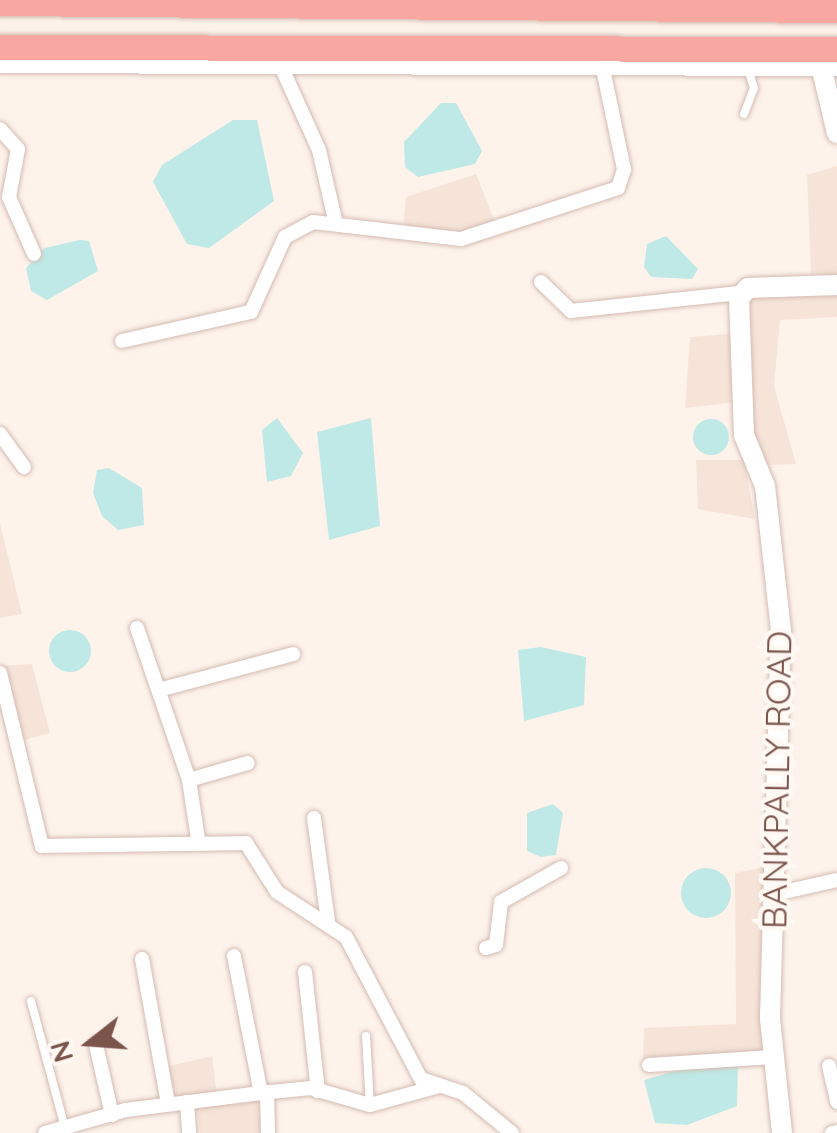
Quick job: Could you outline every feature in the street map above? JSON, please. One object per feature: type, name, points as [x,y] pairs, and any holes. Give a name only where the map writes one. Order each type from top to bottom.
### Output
[{"type":"highway","points":[[0,3],[837,10]]},
{"type":"highway","points":[[0,47],[832,61]]},
{"type":"street","points":[[0,62],[747,67],[832,61],[837,133]]},
{"type":"street","points":[[280,64],[319,150],[334,220]]},
{"type":"street","points":[[122,341],[236,320],[260,302],[285,237],[334,220],[460,239],[618,188],[624,169],[602,65]]},
{"type":"street","points":[[0,128],[18,149],[9,197],[34,254]]},
{"type":"street","points":[[540,282],[571,311],[837,284]]},
{"type":"street","name":"BANKPALLY ROAD","points":[[740,293],[744,436],[765,486],[781,631],[772,1056],[782,1133]]},
{"type":"street","points":[[0,434],[24,467]]},
{"type":"street","points":[[137,628],[189,780],[198,838]]},
{"type":"street","points":[[159,690],[292,654]]},
{"type":"street","points":[[0,674],[42,846],[61,853],[198,838],[246,843],[277,892],[328,922],[354,947],[376,1006],[421,1079],[463,1093],[512,1133]]},
{"type":"street","points":[[189,780],[248,763]]},
{"type":"street","points":[[314,818],[328,922]]},
{"type":"street","points":[[486,948],[496,945],[502,902],[561,868]]},
{"type":"street","points":[[775,894],[837,880]]},
{"type":"street","points":[[234,956],[264,1092],[268,1133]]},
{"type":"street","points":[[142,959],[168,1104]]},
{"type":"street","points":[[305,972],[318,1090]]},
{"type":"street","points":[[96,1045],[112,1115]]},
{"type":"street","points":[[649,1065],[772,1056]]},
{"type":"street","points":[[829,1066],[837,1102]]},
{"type":"street","points":[[46,1133],[64,1124],[168,1104],[264,1092],[318,1090],[370,1105],[436,1087]]},
{"type":"street","points":[[187,1102],[189,1133]]},
{"type":"lane","points":[[744,114],[754,88],[747,67]]},
{"type":"lane","points":[[31,1001],[64,1124]]},
{"type":"lane","points":[[366,1036],[370,1105]]},
{"type":"shaded area","points":[[837,166],[837,277],[811,274],[807,175]]},
{"type":"shaded area","points":[[476,174],[495,222],[460,234],[403,228],[406,197]]},
{"type":"shaded area","points":[[837,286],[837,317],[780,320],[774,386],[796,464],[745,466],[755,519],[698,509],[696,460],[743,460],[737,402],[685,408],[690,337],[743,333],[742,292]]},
{"type":"shaded area","points":[[0,524],[22,614],[0,618]]},
{"type":"shaded area","points":[[32,664],[50,733],[24,740],[15,710],[0,713],[0,666]]},
{"type":"shaded area","points":[[770,866],[765,1052],[643,1064],[644,1028],[736,1024],[735,873]]},
{"type":"shaded area","points":[[212,1056],[218,1102],[258,1098],[261,1133],[200,1133],[197,1110],[169,1110],[161,1068]]},
{"type":"water","points":[[441,103],[456,103],[482,151],[475,164],[418,177],[405,167],[404,142]]},
{"type":"water","points":[[233,120],[257,120],[274,201],[209,248],[187,244],[153,182],[162,165]]},
{"type":"water","points":[[666,236],[698,269],[692,279],[651,277],[644,267],[647,244]]},
{"type":"water","points":[[89,241],[98,271],[47,300],[31,291],[26,268],[45,248]]},
{"type":"water","points":[[277,418],[303,453],[291,476],[267,482],[262,430]]},
{"type":"water","points":[[371,418],[380,526],[329,540],[317,432]]},
{"type":"water","points":[[711,419],[724,424],[729,437],[724,450],[711,455],[698,450],[693,437],[698,424]]},
{"type":"water","points":[[109,468],[142,488],[144,525],[118,530],[102,516],[93,493],[97,470]]},
{"type":"water","points":[[70,630],[85,636],[91,651],[85,666],[70,672],[55,666],[49,651],[55,636]]},
{"type":"water","points":[[541,647],[586,657],[584,705],[524,721],[518,650]]},
{"type":"water","points":[[553,804],[563,813],[556,855],[541,857],[527,851],[527,813]]},
{"type":"water","points":[[706,868],[724,875],[731,893],[724,911],[706,918],[688,911],[681,893],[688,875]]},
{"type":"water","points":[[709,1061],[738,1063],[737,1106],[687,1125],[655,1123],[644,1080]]}]
